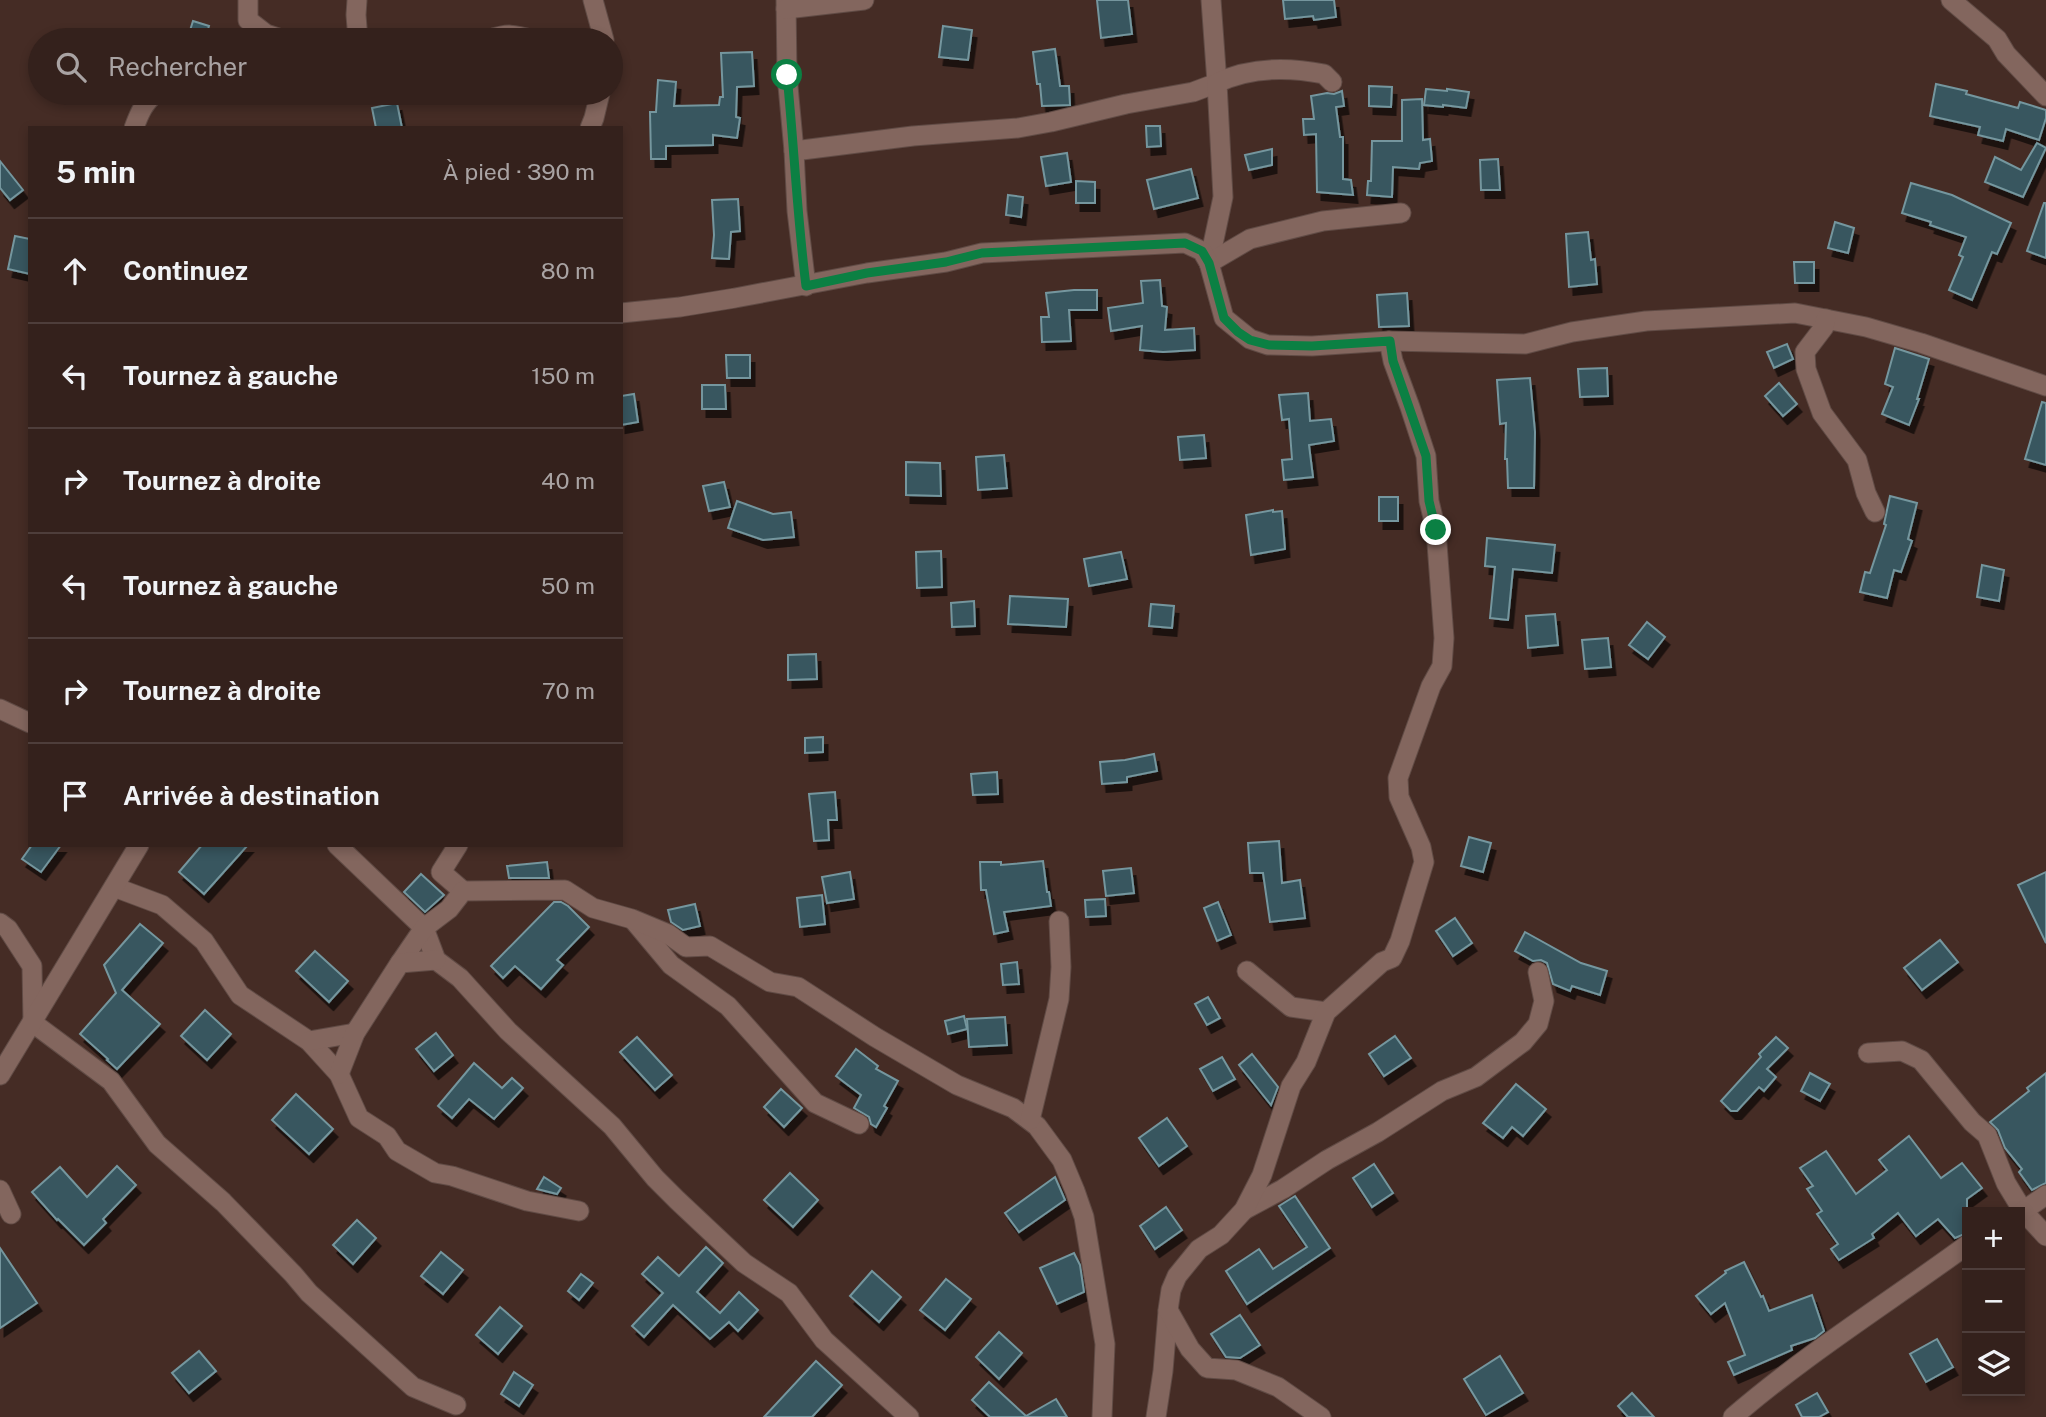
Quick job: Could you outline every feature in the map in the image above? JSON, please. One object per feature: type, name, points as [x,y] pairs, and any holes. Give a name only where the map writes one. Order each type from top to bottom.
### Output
[{"type":"street","points":[[248,0],[248,20],[258,28]]},
{"type":"street","points":[[357,0],[357,28]]},
{"type":"street","points":[[593,0],[601,28]]},
{"type":"street","points":[[806,286],[797,211],[787,75],[786,4],[864,0]]},
{"type":"street","points":[[1209,263],[1223,197],[1211,0]]},
{"type":"street","points":[[1951,0],[1997,39],[2006,54],[2046,96]]},
{"type":"street","points":[[794,151],[913,136],[1018,128],[1194,92],[1243,73],[1281,70],[1324,74],[1332,82]]},
{"type":"street","points":[[135,126],[144,105]]},
{"type":"street","points":[[591,126],[597,105]]},
{"type":"street","points":[[1209,263],[1250,239],[1323,221],[1401,213]]},
{"type":"street","points":[[623,313],[680,307],[867,273],[946,262],[982,253],[1185,243],[1202,251],[1209,263],[1224,318],[1250,340],[1269,345],[1312,346],[1390,341],[1525,344],[1572,332],[1646,321],[1795,313],[1866,327],[2046,386]]},
{"type":"street","points":[[1826,319],[1824,327],[1805,352],[1806,369],[1822,413],[1857,460],[1866,494],[1875,512]]},
{"type":"street","points":[[1156,1417],[1168,1310],[1171,1290],[1177,1276],[1199,1249],[1221,1235],[1244,1210],[1262,1175],[1291,1086],[1306,1062],[1326,1012],[1382,962],[1392,958],[1400,941],[1424,862],[1421,847],[1399,797],[1398,779],[1431,686],[1442,666],[1444,639],[1436,530],[1429,501],[1426,456],[1393,361],[1390,341]]},
{"type":"street","points":[[0,709],[28,722]]},
{"type":"street","points":[[0,1075],[138,847]]},
{"type":"street","points":[[339,847],[424,928],[436,960],[460,978],[508,1031],[612,1126],[677,1200],[744,1263],[789,1293],[824,1340],[909,1417]]},
{"type":"street","points":[[457,847],[441,872],[463,891],[565,890],[593,908],[632,919],[668,934],[686,947],[710,946],[770,982],[798,987],[875,1037],[957,1085],[1013,1108],[1037,1126],[1062,1160],[1084,1217],[1105,1344],[1102,1417]]},
{"type":"street","points":[[114,887],[162,905],[204,941],[240,995],[309,1041],[339,1074],[359,1118],[387,1136],[397,1151],[435,1173],[452,1175],[527,1201],[579,1211]]},
{"type":"street","points":[[339,1074],[355,1033],[400,963],[424,928],[449,909],[463,891]]},
{"type":"street","points":[[632,919],[671,965],[728,1006],[815,1103],[859,1124]]},
{"type":"street","points":[[1030,1120],[1059,999],[1059,921]]},
{"type":"street","points":[[0,923],[8,929],[32,966],[33,1023]]},
{"type":"street","points":[[400,963],[436,960]]},
{"type":"street","points":[[1247,971],[1291,1007],[1326,1012]]},
{"type":"street","points":[[1244,1210],[1378,1132],[1442,1091],[1476,1077],[1523,1042],[1538,1024],[1544,1001],[1538,972]]},
{"type":"street","points":[[33,1023],[111,1081],[157,1144],[223,1202],[309,1293],[413,1387],[456,1405]]},
{"type":"street","points":[[309,1041],[355,1033]]},
{"type":"street","points":[[1868,1053],[1902,1051],[1921,1060],[1972,1122],[1987,1135],[2016,1207]]},
{"type":"street","points":[[0,1190],[11,1214]]},
{"type":"street","points":[[2025,1215],[2046,1195]]},
{"type":"street","points":[[2025,1222],[2043,1233]]},
{"type":"street","points":[[1732,1417],[1804,1360],[1962,1249]]},
{"type":"street","points":[[1168,1310],[1189,1349],[1207,1368],[1236,1370],[1278,1387],[1321,1417]]},
{"type":"building","points":[[1097,0],[1128,0],[1132,34],[1101,38]]},
{"type":"building","points":[[1283,0],[1334,0],[1336,17],[1314,20],[1313,16],[1285,19]]},
{"type":"building","points":[[193,21],[209,26],[208,28],[191,28]]},
{"type":"building","points":[[943,26],[972,30],[968,60],[939,57]]},
{"type":"building","points":[[1055,49],[1060,86],[1069,86],[1070,105],[1042,106],[1033,52]]},
{"type":"building","points":[[752,52],[754,86],[737,87],[736,117],[740,118],[737,138],[713,135],[713,145],[666,146],[666,159],[651,159],[650,112],[656,112],[658,80],[676,82],[674,106],[719,105],[720,97],[723,97],[721,53]]},
{"type":"building","points":[[1936,84],[2018,108],[2020,102],[2046,110],[2039,140],[2006,129],[2003,141],[1978,135],[1980,127],[1930,116]]},
{"type":"building","points":[[1369,86],[1392,87],[1391,107],[1369,106]]},
{"type":"building","points":[[1426,89],[1469,92],[1466,108],[1424,105]]},
{"type":"building","points":[[1342,91],[1344,106],[1336,107],[1340,137],[1343,137],[1343,179],[1351,180],[1353,195],[1317,192],[1316,134],[1304,135],[1303,119],[1314,119],[1311,96]]},
{"type":"building","points":[[1422,99],[1423,140],[1430,139],[1432,161],[1420,163],[1419,169],[1393,167],[1392,197],[1367,195],[1368,181],[1371,181],[1372,141],[1402,141],[1402,100]]},
{"type":"building","points":[[397,105],[402,126],[376,126],[372,108]]},
{"type":"building","points":[[1146,126],[1160,126],[1161,146],[1147,147]]},
{"type":"building","points":[[2037,143],[2046,148],[2023,197],[1985,182],[1995,157],[2021,170]]},
{"type":"building","points":[[1272,149],[1272,165],[1249,170],[1245,155]]},
{"type":"building","points":[[1067,153],[1071,182],[1046,186],[1041,157]]},
{"type":"building","points":[[1498,159],[1500,190],[1481,190],[1480,160]]},
{"type":"building","points":[[0,161],[23,190],[10,200],[0,188]]},
{"type":"building","points":[[1191,169],[1198,198],[1154,209],[1147,180]]},
{"type":"building","points":[[1076,181],[1095,182],[1095,203],[1076,203]]},
{"type":"building","points":[[1911,183],[1952,195],[2011,223],[1997,254],[1992,252],[1972,300],[1949,290],[1963,257],[1959,255],[1966,237],[1902,213]]},
{"type":"building","points":[[1008,195],[1023,197],[1021,217],[1006,215]]},
{"type":"building","points":[[738,199],[740,231],[731,232],[729,259],[712,258],[712,200]]},
{"type":"building","points":[[2046,203],[2046,258],[2027,251]]},
{"type":"building","points":[[1835,222],[1854,228],[1848,253],[1828,248]]},
{"type":"building","points":[[1588,232],[1591,260],[1595,259],[1597,284],[1569,287],[1566,234]]},
{"type":"building","points":[[15,236],[28,239],[28,274],[8,269]]},
{"type":"building","points":[[1794,262],[1814,262],[1814,283],[1795,283]]},
{"type":"building","points":[[1160,280],[1162,306],[1167,307],[1165,330],[1194,328],[1195,350],[1140,350],[1142,326],[1111,331],[1108,308],[1143,303],[1141,281]]},
{"type":"building","points":[[1097,290],[1097,310],[1069,310],[1071,341],[1042,342],[1041,317],[1049,317],[1046,293]]},
{"type":"building","points":[[1407,293],[1409,326],[1379,327],[1377,295]]},
{"type":"building","points":[[1787,344],[1793,359],[1774,368],[1767,352]]},
{"type":"building","points":[[1895,348],[1929,359],[1909,425],[1882,414],[1893,387],[1885,384]]},
{"type":"building","points":[[726,355],[750,355],[750,378],[727,378]]},
{"type":"building","points":[[1607,368],[1608,396],[1580,397],[1578,369]]},
{"type":"building","points":[[1530,378],[1535,432],[1534,488],[1508,488],[1505,459],[1506,423],[1500,424],[1497,380]]},
{"type":"building","points":[[1779,383],[1797,404],[1783,416],[1765,396]]},
{"type":"building","points":[[702,385],[725,385],[726,409],[702,409]]},
{"type":"building","points":[[1308,393],[1310,421],[1331,419],[1334,441],[1309,445],[1313,477],[1284,480],[1282,460],[1292,459],[1289,419],[1282,420],[1279,395]]},
{"type":"building","points":[[634,394],[638,422],[623,425],[623,396]]},
{"type":"building","points":[[2042,402],[2046,403],[2046,465],[2025,459]]},
{"type":"building","points":[[1204,435],[1206,458],[1180,460],[1178,437]]},
{"type":"building","points":[[1004,455],[1007,488],[978,490],[976,457]]},
{"type":"building","points":[[906,462],[940,463],[941,496],[906,495]]},
{"type":"building","points":[[724,482],[730,507],[709,511],[703,486]]},
{"type":"building","points":[[1890,496],[1917,503],[1908,539],[1912,541],[1901,572],[1894,570],[1887,598],[1860,592],[1865,572],[1870,573],[1886,525],[1884,524]]},
{"type":"building","points":[[1379,497],[1398,497],[1398,521],[1379,521]]},
{"type":"building","points":[[737,501],[773,514],[791,512],[794,537],[763,540],[728,528]]},
{"type":"building","points":[[1282,511],[1285,549],[1251,555],[1246,515]]},
{"type":"building","points":[[1487,538],[1555,545],[1552,573],[1513,569],[1508,620],[1490,618],[1495,567],[1485,566]]},
{"type":"building","points":[[941,551],[942,587],[917,588],[916,552]]},
{"type":"building","points":[[1121,552],[1127,579],[1089,586],[1084,559]]},
{"type":"building","points":[[1982,565],[2004,570],[1999,601],[1977,597]]},
{"type":"building","points":[[1010,596],[1068,599],[1066,627],[1008,624]]},
{"type":"building","points":[[974,601],[975,626],[952,627],[951,603]]},
{"type":"building","points":[[1151,604],[1174,606],[1172,628],[1149,626]]},
{"type":"building","points":[[1555,614],[1558,645],[1528,648],[1526,616]]},
{"type":"building","points":[[1647,622],[1665,637],[1648,659],[1629,645]]},
{"type":"building","points":[[1608,638],[1611,667],[1585,669],[1582,640]]},
{"type":"building","points":[[816,654],[817,679],[788,680],[788,655]]},
{"type":"building","points":[[823,737],[823,752],[805,753],[805,738]]},
{"type":"building","points":[[1154,754],[1157,771],[1127,777],[1127,782],[1102,784],[1100,762]]},
{"type":"building","points":[[997,772],[998,794],[973,795],[971,774]]},
{"type":"building","points":[[835,792],[837,820],[828,820],[829,840],[814,841],[809,794]]},
{"type":"building","points":[[1469,837],[1491,843],[1483,872],[1461,866]]},
{"type":"building","points":[[1279,841],[1282,883],[1300,880],[1305,918],[1270,922],[1263,873],[1250,873],[1248,843]]},
{"type":"building","points":[[31,847],[60,847],[41,872],[22,859]]},
{"type":"building","points":[[200,847],[246,847],[204,894],[179,872]]},
{"type":"building","points":[[1043,861],[1051,906],[1004,912],[1008,931],[994,934],[986,890],[981,890],[980,862],[1001,862],[1001,865]]},
{"type":"building","points":[[547,862],[549,878],[509,878],[507,866]]},
{"type":"building","points":[[1131,868],[1134,893],[1106,896],[1103,871]]},
{"type":"building","points":[[850,872],[854,899],[827,903],[822,877]]},
{"type":"building","points":[[2046,872],[2046,943],[2018,885]]},
{"type":"building","points":[[421,874],[444,895],[425,912],[404,892]]},
{"type":"building","points":[[822,895],[825,924],[800,927],[797,898]]},
{"type":"building","points":[[1105,899],[1106,916],[1086,917],[1085,900]]},
{"type":"building","points":[[554,902],[568,906],[589,927],[557,960],[563,965],[541,989],[515,966],[503,978],[491,966]]},
{"type":"building","points":[[1218,902],[1231,935],[1217,941],[1204,908]]},
{"type":"building","points":[[695,904],[700,926],[683,930],[671,922],[668,910]]},
{"type":"building","points":[[1455,918],[1472,943],[1453,956],[1436,931]]},
{"type":"building","points":[[140,924],[163,943],[122,990],[160,1024],[117,1069],[80,1034],[116,993],[104,965]]},
{"type":"building","points":[[1525,932],[1581,963],[1607,971],[1600,995],[1572,986],[1570,991],[1553,984],[1547,963],[1541,960],[1533,961],[1515,951]]},
{"type":"building","points":[[1940,940],[1958,962],[1922,990],[1904,968]]},
{"type":"building","points":[[315,951],[348,981],[329,1002],[296,971]]},
{"type":"building","points":[[1017,962],[1019,984],[1003,985],[1001,964]]},
{"type":"building","points":[[1208,997],[1220,1018],[1207,1025],[1195,1004]]},
{"type":"building","points":[[205,1010],[231,1034],[207,1060],[181,1036]]},
{"type":"building","points":[[964,1016],[967,1029],[948,1034],[945,1021]]},
{"type":"building","points":[[1005,1017],[1007,1045],[969,1047],[967,1019]]},
{"type":"building","points":[[436,1033],[453,1055],[434,1071],[416,1049]]},
{"type":"building","points":[[1395,1036],[1411,1058],[1384,1076],[1369,1054]]},
{"type":"building","points":[[637,1037],[672,1075],[655,1090],[620,1052]]},
{"type":"building","points":[[1776,1037],[1788,1048],[1767,1069],[1776,1077],[1764,1091],[1759,1087],[1737,1111],[1731,1111],[1721,1101]]},
{"type":"building","points":[[856,1049],[878,1066],[876,1069],[898,1081],[876,1127],[871,1124],[869,1117],[854,1108],[861,1095],[836,1076]]},
{"type":"building","points":[[1252,1054],[1278,1087],[1271,1105],[1239,1065]]},
{"type":"building","points":[[1222,1057],[1235,1079],[1213,1091],[1200,1069]]},
{"type":"building","points":[[474,1063],[502,1088],[512,1078],[523,1088],[494,1119],[469,1099],[452,1118],[438,1106]]},
{"type":"building","points":[[1810,1073],[1830,1084],[1820,1101],[1801,1091]]},
{"type":"building","points":[[2046,1073],[2046,1183],[2032,1190],[2019,1172],[2022,1169],[2005,1148],[1998,1130],[1990,1122],[2029,1091],[2027,1088]]},
{"type":"building","points":[[1516,1084],[1546,1109],[1523,1136],[1512,1127],[1503,1138],[1483,1123]]},
{"type":"building","points":[[781,1089],[802,1108],[784,1127],[764,1107]]},
{"type":"building","points":[[296,1094],[333,1129],[309,1154],[272,1120]]},
{"type":"building","points":[[1167,1118],[1187,1146],[1159,1166],[1139,1138]]},
{"type":"building","points":[[1909,1136],[1941,1178],[1962,1163],[1982,1188],[1967,1199],[1967,1207],[1962,1207],[1962,1235],[1955,1238],[1938,1219],[1916,1236],[1898,1213],[1872,1234],[1874,1238],[1839,1260],[1831,1249],[1838,1244],[1817,1214],[1822,1211],[1807,1189],[1813,1186],[1800,1168],[1826,1151],[1856,1194],[1887,1170],[1879,1160]]},
{"type":"building","points":[[1374,1164],[1393,1193],[1372,1207],[1353,1178]]},
{"type":"building","points":[[117,1166],[136,1185],[103,1219],[106,1223],[84,1245],[32,1192],[60,1167],[87,1197]]},
{"type":"building","points":[[790,1173],[818,1200],[793,1227],[764,1200]]},
{"type":"building","points":[[544,1177],[561,1188],[557,1194],[537,1189]]},
{"type":"building","points":[[1055,1177],[1065,1200],[1019,1232],[1005,1213]]},
{"type":"building","points":[[1295,1196],[1330,1248],[1247,1304],[1226,1271],[1259,1249],[1273,1269],[1307,1247],[1279,1206]]},
{"type":"building","points":[[1166,1207],[1182,1230],[1155,1249],[1140,1226]]},
{"type":"building","points":[[357,1220],[376,1238],[353,1264],[333,1245]]},
{"type":"building","points":[[706,1247],[723,1263],[697,1292],[720,1313],[739,1292],[758,1310],[738,1331],[729,1322],[710,1339],[673,1305],[644,1337],[632,1326],[663,1293],[642,1274],[658,1257],[679,1276]]},
{"type":"building","points":[[0,1248],[37,1303],[0,1328]]},
{"type":"building","points":[[441,1252],[463,1270],[443,1294],[421,1276]]},
{"type":"building","points":[[1074,1253],[1080,1265],[1084,1292],[1057,1304],[1040,1268]]},
{"type":"building","points":[[1744,1262],[1769,1311],[1812,1295],[1824,1331],[1815,1338],[1791,1346],[1792,1350],[1734,1375],[1728,1362],[1745,1355],[1725,1303],[1711,1314],[1696,1296],[1726,1273],[1725,1271]]},
{"type":"building","points":[[872,1271],[901,1297],[879,1322],[850,1296]]},
{"type":"building","points":[[581,1274],[593,1283],[579,1300],[568,1291]]},
{"type":"building","points":[[946,1279],[971,1299],[945,1330],[920,1310]]},
{"type":"building","points":[[500,1307],[522,1326],[498,1354],[476,1335]]},
{"type":"building","points":[[1240,1315],[1260,1345],[1240,1358],[1226,1357],[1211,1334]]},
{"type":"building","points":[[999,1332],[1022,1353],[999,1379],[976,1357]]},
{"type":"building","points":[[1937,1339],[1953,1367],[1926,1382],[1910,1354]]},
{"type":"building","points":[[199,1351],[216,1371],[189,1393],[172,1373]]},
{"type":"building","points":[[1500,1356],[1523,1393],[1486,1415],[1464,1379]]},
{"type":"building","points":[[816,1361],[842,1385],[812,1417],[764,1417]]},
{"type":"building","points":[[514,1372],[533,1385],[519,1406],[501,1394]]},
{"type":"building","points":[[989,1382],[1026,1416],[1056,1399],[1067,1417],[990,1417],[972,1400]]},
{"type":"building","points":[[1632,1393],[1654,1417],[1628,1417],[1618,1406]]},
{"type":"building","points":[[1817,1393],[1828,1412],[1819,1417],[1802,1417],[1796,1405]]},
{"type":"route","points":[[787,75],[797,211],[806,286],[867,273],[946,262],[982,253],[1185,243],[1202,251],[1209,263],[1224,318],[1250,340],[1269,345],[1312,346],[1390,341],[1393,361],[1426,456],[1429,501],[1436,530]]}]
